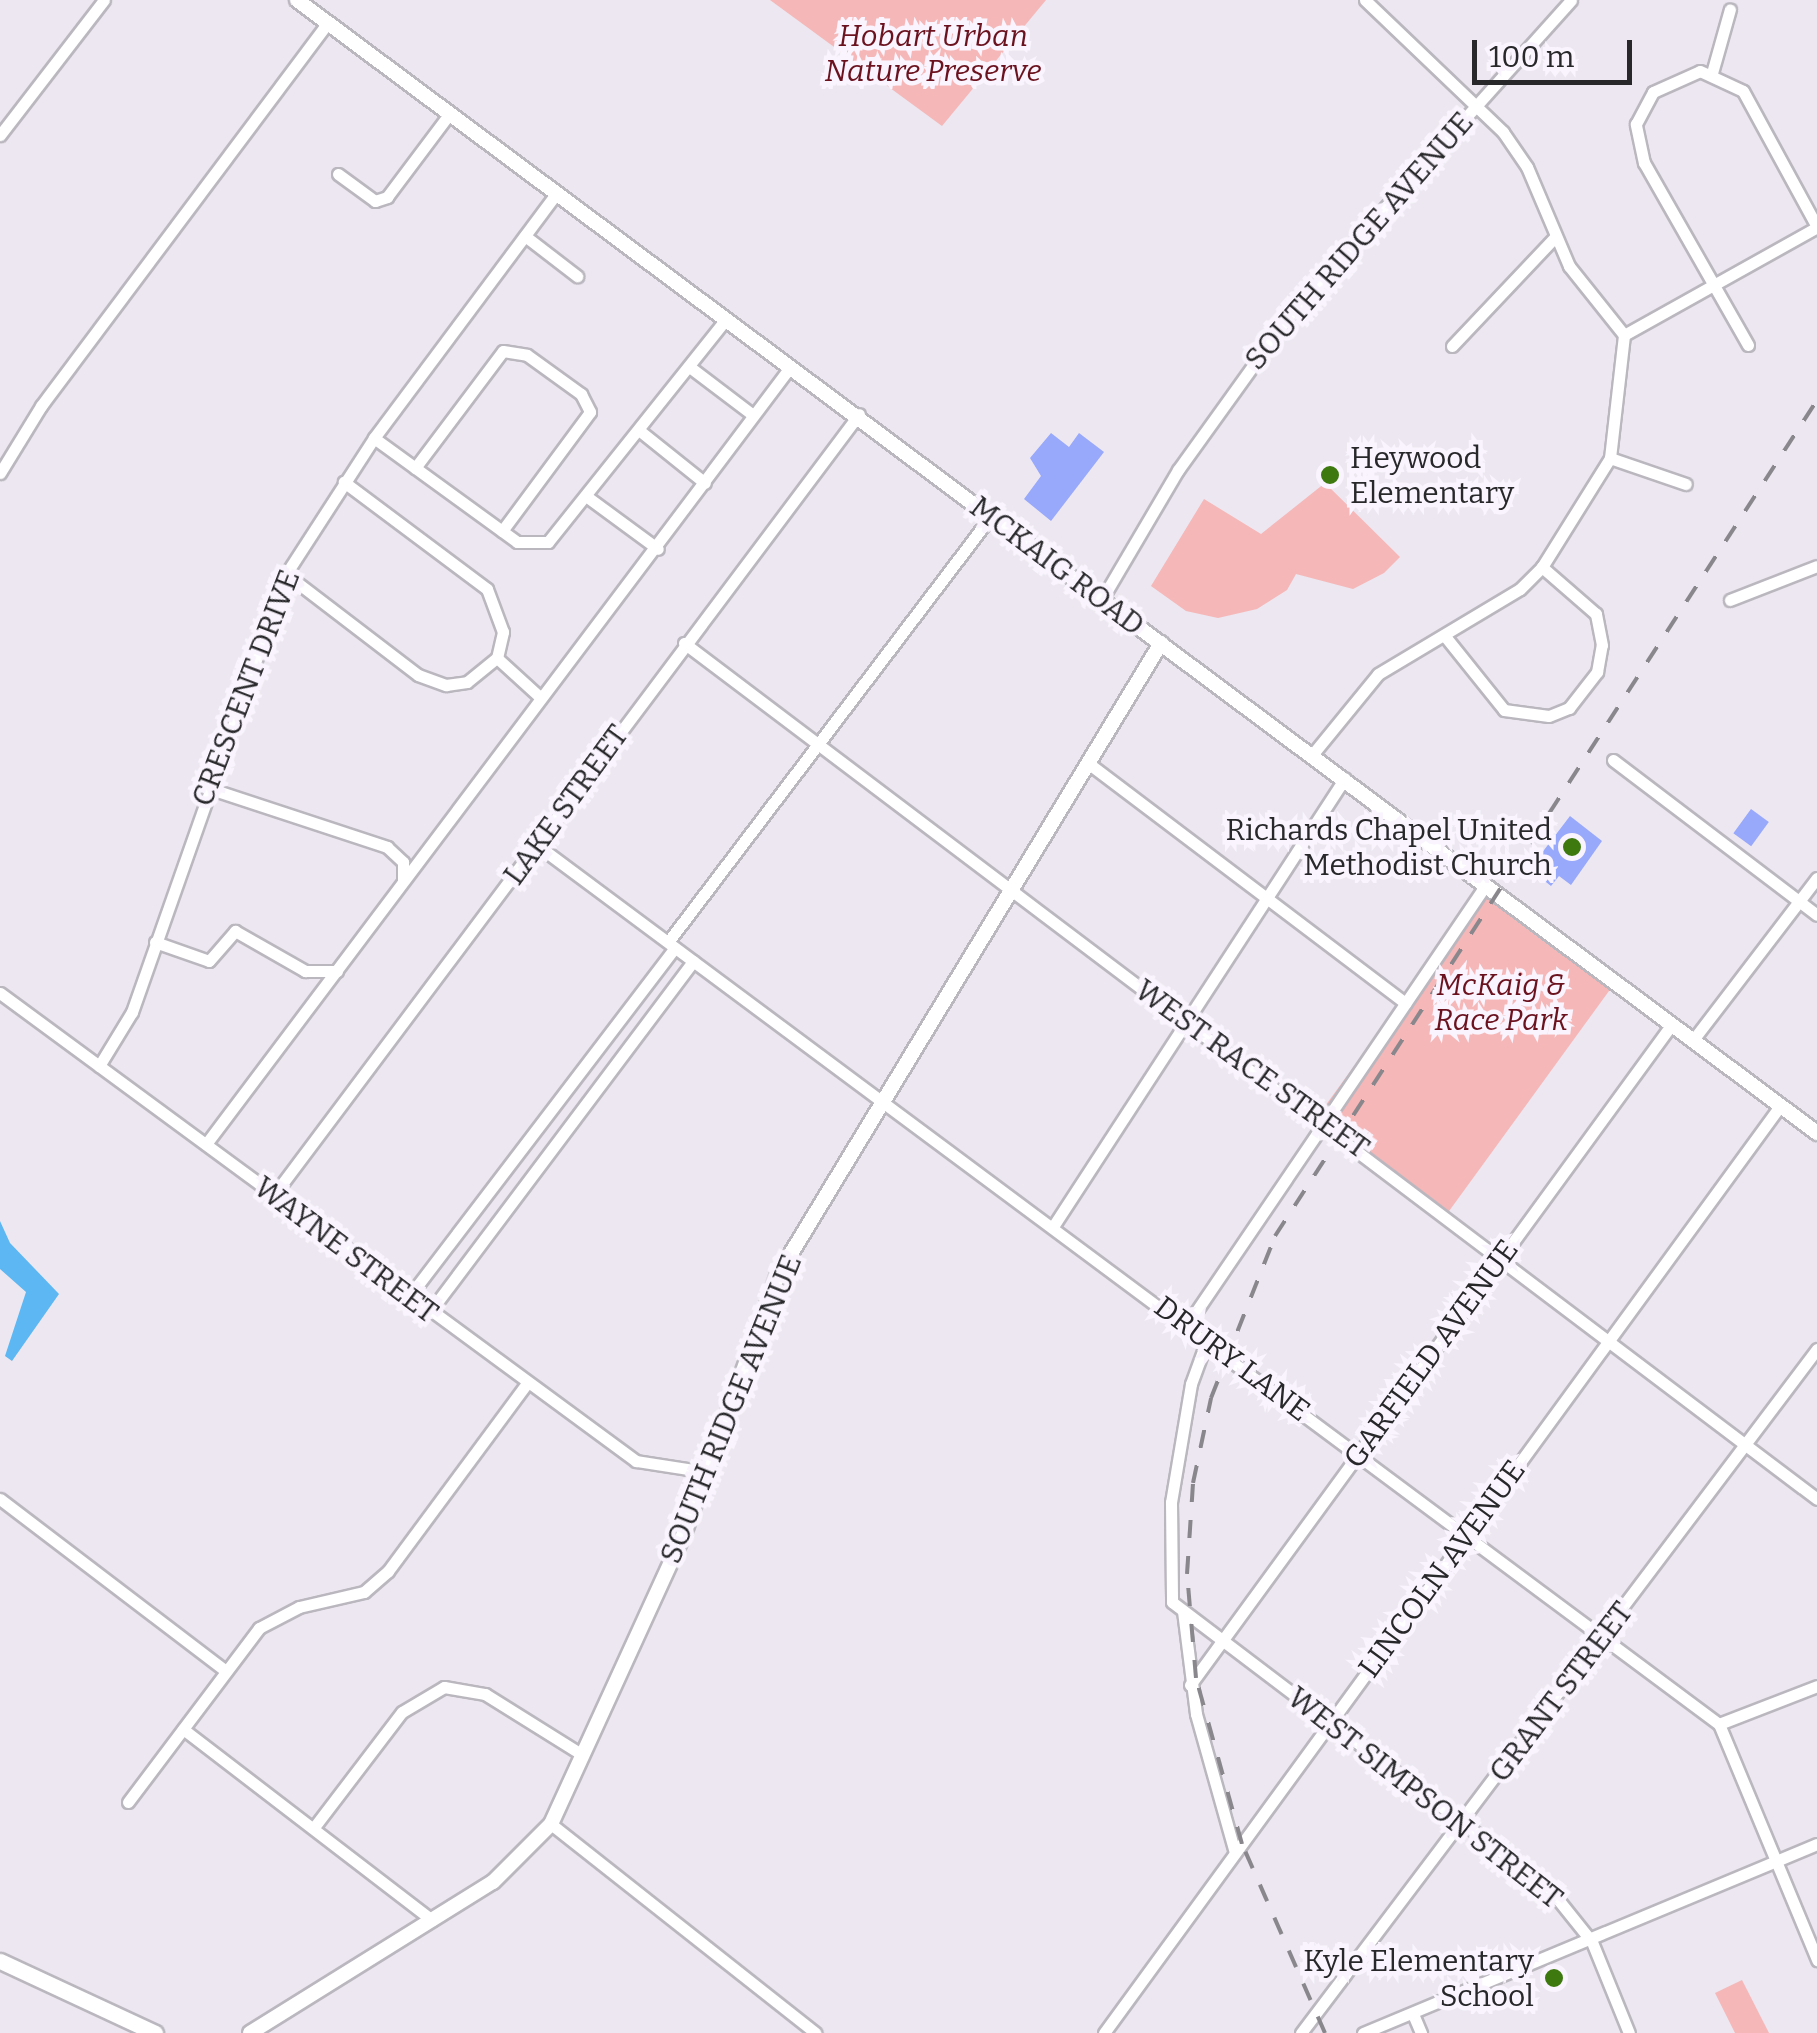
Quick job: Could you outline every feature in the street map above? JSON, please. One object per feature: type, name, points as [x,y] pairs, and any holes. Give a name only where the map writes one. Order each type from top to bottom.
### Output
[{"type":"main road","points":[[0,1960],[154,2033]]},
{"type":"street","points":[[0,135],[104,0]]},
{"type":"street","name":"MCKAIG ROAD","points":[[297,0],[859,414],[1780,1106],[1815,1128]]},
{"type":"street","points":[[1312,755],[1366,686],[1542,567],[1610,458],[1624,335],[1555,237],[1527,167],[1476,106],[1365,0]]},
{"type":"street","name":"SOUTH RIDGE AVENUE","points":[[1102,599],[1178,470],[1293,310],[1571,0]]},
{"type":"street","points":[[1712,73],[1730,9]]},
{"type":"street","points":[[0,473],[41,406],[328,24]]},
{"type":"street","points":[[1624,335],[1817,227],[1756,109],[1712,73]]},
{"type":"street","points":[[1712,73],[1668,82],[1636,124],[1644,164],[1748,345]]},
{"type":"street","points":[[338,174],[375,201],[386,197],[450,113]]},
{"type":"street","name":"CRESCENT DRIVE","points":[[99,1066],[132,1012],[206,787],[286,574],[374,438],[556,194]]},
{"type":"street","points":[[524,236],[577,276]]},
{"type":"street","points":[[1452,346],[1555,237]]},
{"type":"street","points":[[374,438],[518,542],[548,542],[590,499],[726,319]]},
{"type":"street","points":[[415,468],[503,351],[526,355],[581,394],[590,412],[502,531]]},
{"type":"street","points":[[206,1144],[541,698],[658,549],[791,366]]},
{"type":"street","points":[[691,368],[753,415]]},
{"type":"street","name":"LAKE STREET","points":[[273,1196],[538,846],[684,642],[859,414]]},
{"type":"street","points":[[640,431],[705,482]]},
{"type":"street","points":[[1610,458],[1686,484]]},
{"type":"street","points":[[286,574],[418,675],[446,685],[467,682],[497,658],[502,620],[487,589],[344,482]]},
{"type":"street","points":[[590,499],[658,549]]},
{"type":"street","points":[[408,1298],[991,516]]},
{"type":"street","points":[[1730,600],[1817,566]]},
{"type":"street","points":[[1444,635],[1504,710],[1549,716],[1569,708],[1597,672],[1602,645],[1596,614],[1542,567]]},
{"type":"street","name":"WEST RACE STREET","points":[[684,642],[1188,1024],[1503,1255],[1817,1499]]},
{"type":"street","name":"SOUTH RIDGE AVENUE","points":[[250,2033],[494,1882],[550,1824],[708,1472],[778,1275],[1160,643]]},
{"type":"street","points":[[497,658],[541,698]]},
{"type":"street","points":[[1614,760],[1817,915]]},
{"type":"street","points":[[1088,763],[1405,1002]]},
{"type":"street","points":[[1054,1225],[1345,778]]},
{"type":"street","points":[[206,787],[388,847],[403,862],[403,880]]},
{"type":"street","name":"DRURY LANE","points":[[538,846],[1054,1225],[1719,1724]]},
{"type":"street","points":[[1694,1040],[1817,878]]},
{"type":"street","points":[[1187,1325],[1484,886]]},
{"type":"street","points":[[155,942],[209,961],[235,931],[304,971],[337,971]]},
{"type":"street","points":[[429,1313],[693,961]]},
{"type":"street","name":"WAYNE STREET","points":[[0,993],[408,1298],[636,1461],[708,1472]]},
{"type":"street","name":"GARFIELD AVENUE","points":[[1190,1685],[1672,1024]]},
{"type":"street","name":"LINCOLN AVENUE","points":[[1104,2033],[1780,1106]]},
{"type":"street","name":"WEST SIMPSON STREET","points":[[1207,1340],[1173,1484],[1172,1602],[1548,1887],[1592,1942],[1629,2033]]},
{"type":"street","name":"GRANT STREET","points":[[1301,2033],[1817,1348]]},
{"type":"street","points":[[128,1802],[226,1671],[276,1616],[364,1592],[388,1571],[527,1383]]},
{"type":"street","points":[[0,1500],[226,1671]]},
{"type":"street","points":[[1183,1612],[1190,1685],[1235,1854]]},
{"type":"street","points":[[315,1826],[402,1712],[444,1686],[484,1694],[581,1754]]},
{"type":"street","points":[[1817,1686],[1719,1724],[1817,1960]]},
{"type":"street","points":[[183,1729],[315,1826],[432,1920]]},
{"type":"street","points":[[550,1824],[816,2033]]},
{"type":"street","points":[[1363,2033],[1592,1942],[1817,1844]]},
{"type":"street","points":[[1413,2014],[1421,2033]]},
{"type":"green space","name":"Hobart Urban Nature Preserve","points":[[770,0],[1046,0],[942,126]]},
{"type":"green space","points":[[1325,483],[1400,557],[1384,573],[1353,589],[1296,574],[1287,590],[1257,609],[1218,618],[1186,611],[1151,586],[1204,499],[1261,534]]},
{"type":"green space","name":"McKaig & Race Park","points":[[1485,886],[1616,981],[1449,1212],[1317,1117]]},
{"type":"green space","points":[[1742,1980],[1769,2033],[1735,2033],[1715,1993]]},
{"type":"water","points":[[0,1221],[10,1243],[59,1294],[12,1361],[5,1356],[26,1292],[0,1269]]},
{"type":"building","points":[[1051,433],[1069,447],[1079,433],[1104,452],[1051,521],[1024,499],[1041,476],[1030,458]]},
{"type":"building","points":[[1751,809],[1769,822],[1751,846],[1733,833]]},
{"type":"building","name":"Richards Chapel United Methodist Church","points":[[1570,816],[1602,841],[1571,885],[1559,876],[1551,886],[1536,874],[1548,859],[1541,854]]},
{"type":"railway","points":[[1325,2033],[1242,1844],[1196,1678],[1187,1574],[1193,1483],[1211,1398],[1275,1236],[1817,400]]},
{"type":"place","name":"Heywood Elementary","points":[[1330,475]]},
{"type":"place","name":"Richards Chapel United Methodist Church","points":[[1572,847]]},
{"type":"place","name":"Kyle Elementary School","points":[[1554,1978]]}]
